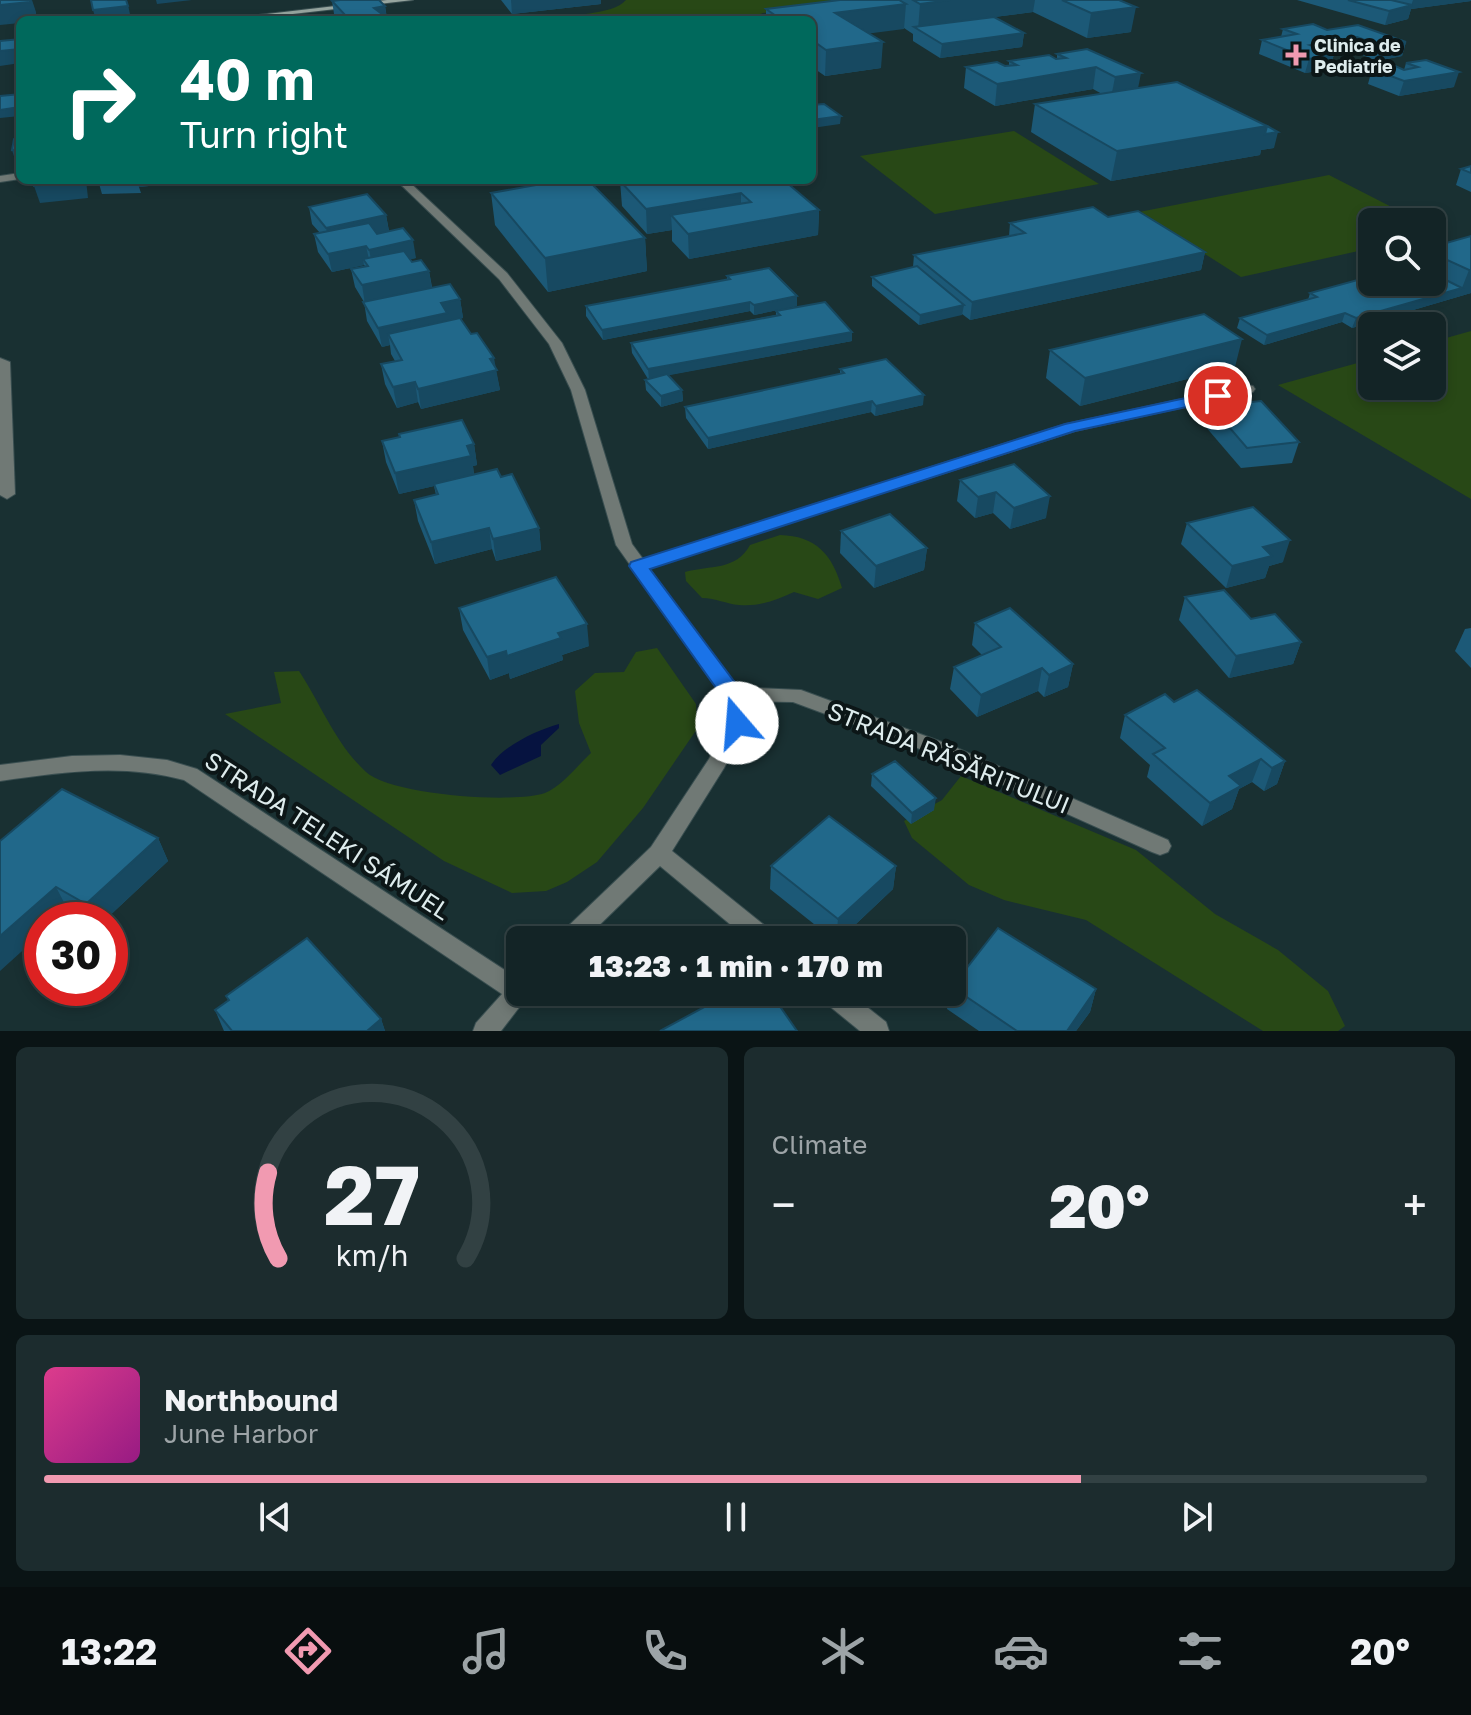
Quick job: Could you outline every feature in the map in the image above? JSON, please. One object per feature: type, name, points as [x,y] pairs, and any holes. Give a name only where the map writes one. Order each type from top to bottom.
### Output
[{"type":"main road","points":[[267,16],[409,0]]},
{"type":"street","points":[[405,184],[503,276],[555,343],[578,390],[624,545],[731,694],[737,723],[717,763],[659,853],[583,926]]},
{"type":"street","points":[[0,362],[3,362],[7,494]]},
{"type":"street","points":[[638,566],[1071,427],[1248,389]]},
{"type":"street","name":"STRADA RĂSĂRITULUI","points":[[731,694],[794,695],[943,750],[1160,846]]},
{"type":"street","name":"STRADA TELEKI SÁMUEL","points":[[0,773],[96,763],[166,766],[190,774],[506,983]]},
{"type":"street","points":[[659,853],[749,926]]},
{"type":"street","points":[[485,1031],[507,1006]]},
{"type":"street","points":[[847,1006],[877,1030]]},
{"type":"green space","points":[[626,0],[905,0],[755,16],[571,16],[601,12]]},
{"type":"green space","points":[[1014,131],[1099,184],[935,214],[860,156]]},
{"type":"green space","points":[[1329,175],[1394,208],[1358,208],[1358,251],[1241,277],[1139,212]]},
{"type":"green space","points":[[1471,331],[1471,499],[1278,385],[1358,363],[1358,400],[1446,400],[1446,338]]},
{"type":"green space","points":[[780,535],[803,539],[821,549],[833,566],[842,588],[818,599],[794,592],[767,602],[746,605],[702,598],[686,581],[685,572],[730,563],[750,545]]},
{"type":"green space","points":[[657,648],[696,704],[697,729],[643,808],[597,862],[567,882],[546,891],[512,893],[444,861],[225,714],[281,703],[274,672],[299,671],[346,749],[366,772],[380,780],[425,792],[507,798],[529,796],[545,793],[557,786],[591,753],[579,723],[575,691],[595,673],[624,672],[636,652]]},
{"type":"green space","points":[[961,776],[1136,850],[1215,914],[1278,950],[1328,991],[1345,1026],[1338,1031],[1263,1031],[1086,920],[1004,900],[969,885],[912,838],[904,821],[942,800]]},
{"type":"shaded area","points":[[559,724],[559,728],[541,745],[541,756],[500,775],[491,765],[504,751],[521,740]]},
{"type":"building","points":[[0,0],[30,0],[30,2],[0,5]]},
{"type":"building","points":[[91,0],[126,0],[128,6],[93,10]]},
{"type":"building","points":[[379,0],[385,6],[374,8],[385,16],[346,16],[332,1]]},
{"type":"building","points":[[840,0],[899,0],[906,4],[835,13],[883,42],[826,50],[816,43],[816,16],[776,16],[766,9]]},
{"type":"building","points":[[913,0],[950,0],[920,4]]},
{"type":"building","points":[[1062,0],[1119,0],[1136,7],[1091,13]]},
{"type":"building","points":[[1348,0],[1391,0],[1412,5],[1389,11]]},
{"type":"building","points":[[994,17],[1024,33],[942,44],[914,27]]},
{"type":"building","points":[[1313,24],[1327,30],[1358,25],[1406,42],[1381,46],[1357,37],[1310,45],[1334,54],[1309,59],[1262,40],[1297,34],[1283,29]]},
{"type":"building","points":[[16,39],[16,49],[0,51],[0,41]]},
{"type":"building","points":[[1087,49],[1141,73],[1115,77],[1096,67],[997,84],[966,67],[997,62],[1005,66],[1017,65],[1009,61],[1049,55],[1056,59],[1066,58],[1057,54]]},
{"type":"building","points":[[1426,60],[1459,72],[1404,81],[1372,69],[1393,65],[1404,70],[1418,67],[1406,63]]},
{"type":"building","points":[[1177,82],[1267,126],[1117,151],[1035,104]]},
{"type":"building","points":[[16,94],[16,108],[0,110],[0,96]]},
{"type":"building","points":[[824,104],[841,116],[816,119],[816,105]]},
{"type":"building","points":[[1267,126],[1278,132],[1265,134]]},
{"type":"building","points":[[542,184],[592,184],[645,238],[545,258],[491,193]]},
{"type":"building","points":[[623,184],[788,184],[819,210],[688,234],[671,215],[751,202],[741,193],[646,209]]},
{"type":"building","points":[[367,194],[386,215],[326,228],[309,207]]},
{"type":"building","points":[[1093,207],[1108,217],[1138,211],[1205,252],[972,302],[914,255],[1025,233],[1010,223]]},
{"type":"building","points":[[369,223],[377,234],[403,228],[413,240],[369,250],[366,246],[328,254],[314,234]]},
{"type":"building","points":[[1471,236],[1471,270],[1446,259],[1446,243]]},
{"type":"building","points":[[404,251],[412,262],[421,260],[429,271],[362,285],[351,269],[368,266],[363,259]]},
{"type":"building","points":[[917,266],[964,305],[920,315],[872,277]]},
{"type":"building","points":[[769,268],[797,296],[602,330],[586,306],[730,279],[727,276]]},
{"type":"building","points":[[1358,280],[1358,296],[1434,296],[1377,312],[1358,312],[1356,318],[1345,313],[1267,335],[1240,318],[1317,297],[1310,293]]},
{"type":"building","points":[[1446,280],[1462,288],[1446,293]]},
{"type":"building","points":[[450,284],[460,299],[441,303],[447,313],[378,328],[363,302]]},
{"type":"building","points":[[825,302],[852,332],[648,369],[631,343],[780,315],[776,311]]},
{"type":"building","points":[[1204,314],[1242,339],[1085,378],[1050,350]]},
{"type":"building","points":[[460,318],[471,334],[477,333],[494,358],[490,359],[497,370],[418,389],[415,382],[393,387],[381,364],[402,360],[388,334]]},
{"type":"building","points":[[886,359],[924,395],[876,406],[872,401],[708,438],[685,407],[844,373],[840,369]]},
{"type":"building","points":[[667,374],[682,390],[661,396],[645,380]]},
{"type":"building","points":[[1261,401],[1299,442],[1247,448],[1211,406]]},
{"type":"building","points":[[462,420],[474,444],[467,446],[471,456],[395,473],[382,441],[400,437],[399,434]]},
{"type":"building","points":[[1014,464],[1050,496],[1014,508],[996,492],[978,497],[960,480]]},
{"type":"building","points":[[497,469],[501,477],[512,474],[539,528],[493,539],[489,528],[431,542],[414,500],[438,494],[434,484]]},
{"type":"building","points":[[1253,507],[1290,540],[1263,547],[1272,556],[1232,566],[1187,523]]},
{"type":"building","points":[[890,514],[927,548],[876,566],[841,531]]},
{"type":"building","points":[[556,577],[587,624],[558,633],[561,638],[507,656],[506,651],[487,657],[459,608]]},
{"type":"building","points":[[1224,590],[1251,619],[1275,614],[1301,642],[1236,656],[1185,597]]},
{"type":"building","points":[[1010,608],[1073,664],[1049,675],[1042,668],[981,695],[954,667],[1001,647],[975,623]]},
{"type":"building","points":[[1197,690],[1285,761],[1272,768],[1261,759],[1229,776],[1241,786],[1210,803],[1153,754],[1165,748],[1125,715],[1165,694],[1174,702]]},
{"type":"building","points":[[895,761],[936,798],[912,813],[872,774]]},
{"type":"building","points":[[62,789],[158,838],[88,902],[82,902],[56,887],[39,902],[24,902],[24,915],[0,936],[0,841]]},
{"type":"building","points":[[829,816],[896,866],[838,919],[771,866]]},
{"type":"building","points":[[998,928],[1096,989],[1067,1031],[1017,1031],[966,996],[966,969]]},
{"type":"building","points":[[307,938],[381,1019],[367,1031],[232,1031],[215,1010],[229,1000],[226,996]]},
{"type":"building","points":[[706,1006],[780,1006],[797,1031],[660,1031]]},
{"type":"place","name":"Clinica de Pediatrie","points":[[1296,55]]},
{"type":"route","points":[[737,723],[731,694],[638,566],[1071,427],[1218,396]]}]
